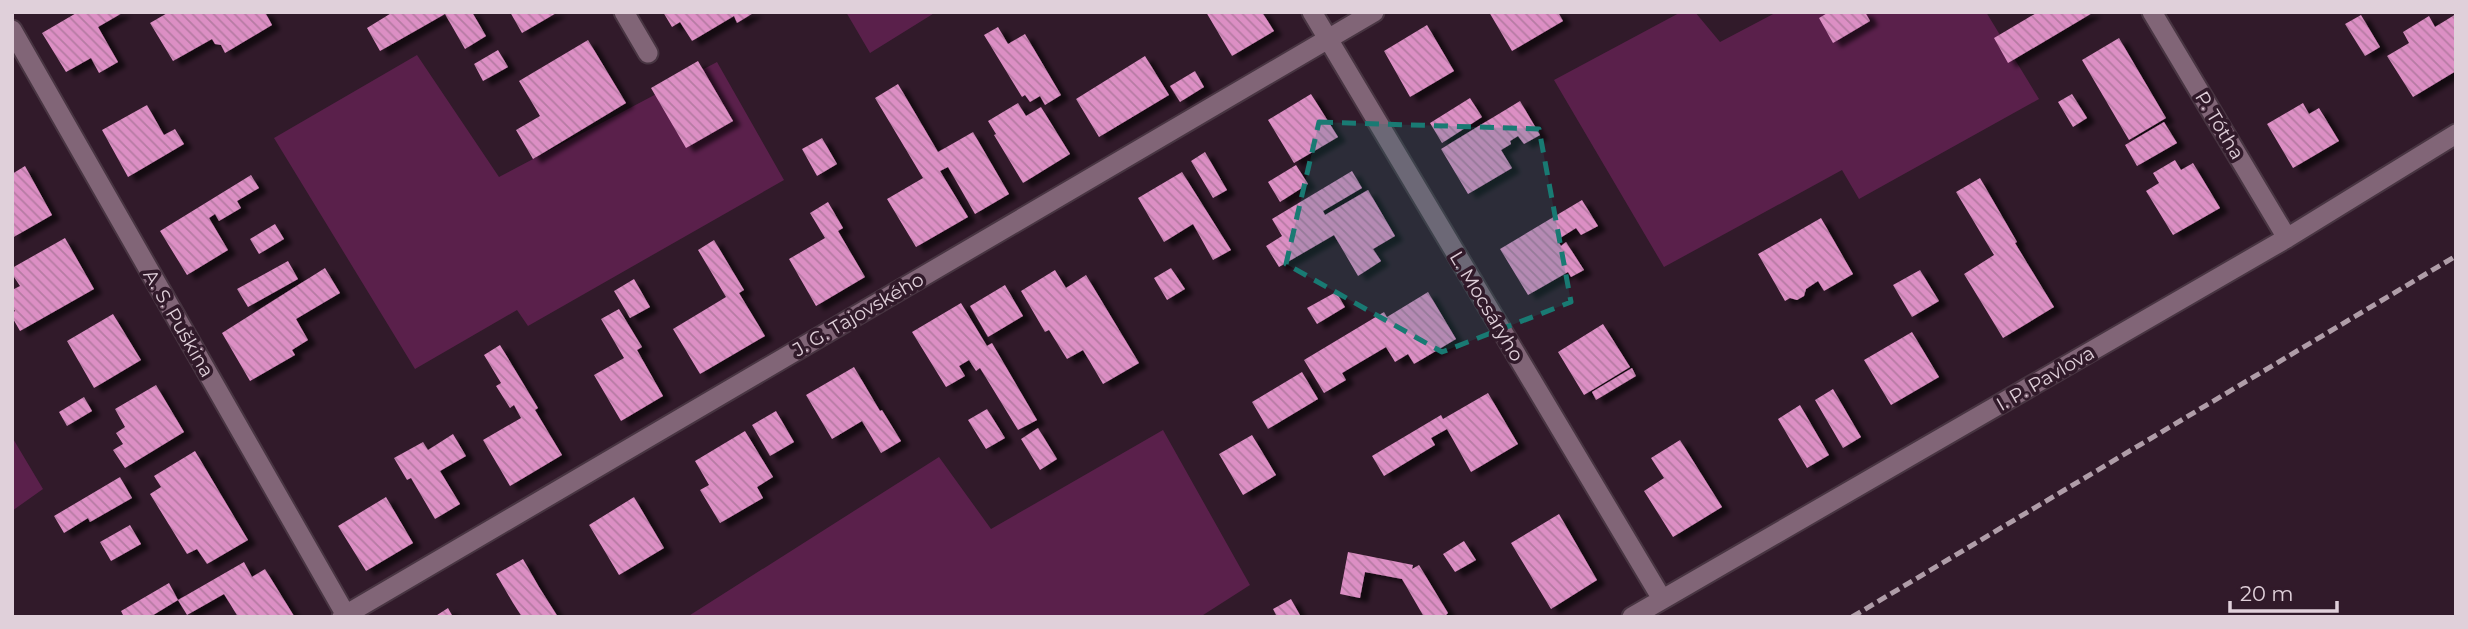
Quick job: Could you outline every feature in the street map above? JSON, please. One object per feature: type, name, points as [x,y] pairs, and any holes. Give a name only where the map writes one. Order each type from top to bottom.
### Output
[{"type":"street","points":[[624,12],[648,53]]},
{"type":"street","name":"L. Mocsáryho","points":[[1312,12],[1662,599]]},
{"type":"street","name":"J. G. Tajovského","points":[[345,616],[1374,12]]},
{"type":"street","name":"P. Tótha","points":[[2152,12],[2287,237]]},
{"type":"street","name":"A. S. Puškina","points":[[12,30],[345,616]]},
{"type":"street","name":"I. P. Pavlova","points":[[1632,617],[2287,237],[2456,134]]},
{"type":"highlighted area","points":[[1319,122],[1539,129],[1571,302],[1442,352],[1286,264]]},
{"type":"shaded area","points":[[846,12],[936,12],[870,53]]},
{"type":"shaded area","points":[[1681,12],[1695,12],[1720,42],[1777,12],[1986,12],[2039,99],[1859,199],[1842,170],[1664,267],[1554,80]]},
{"type":"shaded area","points":[[417,55],[499,177],[717,62],[784,180],[528,326],[517,310],[415,369],[274,138]]},
{"type":"shaded area","points":[[1163,430],[1250,585],[1200,617],[687,617],[939,457],[991,529]]},
{"type":"shaded area","points":[[12,437],[43,489],[12,511]]},
{"type":"building","points":[[78,12],[124,12],[98,27],[118,62],[99,73],[91,58],[66,72],[42,33]]},
{"type":"building","points":[[169,12],[265,12],[272,25],[225,53],[221,45],[215,44],[212,39],[173,61],[150,23]]},
{"type":"building","points":[[393,12],[472,12],[486,36],[465,49],[445,14],[380,51],[367,28]]},
{"type":"building","points":[[510,12],[558,12],[522,33]]},
{"type":"building","points":[[663,12],[755,12],[737,23],[734,16],[692,41],[680,22],[672,27]]},
{"type":"building","points":[[1206,12],[1262,12],[1274,31],[1232,56]]},
{"type":"building","points":[[1489,12],[1558,12],[1563,21],[1512,51]]},
{"type":"building","points":[[1829,12],[1865,12],[1870,21],[1833,43],[1819,18]]},
{"type":"building","points":[[2038,12],[2094,12],[2008,63],[1994,38]]},
{"type":"building","points":[[2456,14],[2456,71],[2413,97],[2387,56],[2409,43],[2403,32],[2429,16],[2435,27]]},
{"type":"building","points":[[2361,15],[2380,47],[2365,56],[2345,24]]},
{"type":"building","points":[[1427,25],[1454,71],[1410,97],[1384,51]]},
{"type":"building","points":[[998,27],[1008,44],[1025,34],[1061,95],[1045,105],[1040,96],[1030,102],[1025,95],[1022,97],[984,35]]},
{"type":"building","points":[[2119,38],[2166,118],[2129,140],[2082,60]]},
{"type":"building","points":[[588,40],[626,103],[533,159],[516,130],[540,116],[519,81]]},
{"type":"building","points":[[498,50],[508,67],[483,81],[474,64]]},
{"type":"building","points":[[1145,56],[1169,95],[1099,137],[1076,99]]},
{"type":"building","points":[[698,61],[733,121],[686,148],[651,88]]},
{"type":"building","points":[[1195,71],[1204,87],[1180,102],[1170,86]]},
{"type":"building","points":[[898,84],[938,152],[973,132],[1009,194],[975,214],[948,167],[940,171],[968,217],[916,247],[887,199],[923,178],[875,98]]},
{"type":"building","points":[[1311,94],[1338,137],[1294,163],[1268,120]]},
{"type":"building","points":[[2072,94],[2087,118],[2073,127],[2058,102]]},
{"type":"building","points":[[1470,98],[1482,117],[1442,143],[1430,123]]},
{"type":"building","points":[[1520,101],[1540,135],[1524,144],[1518,136],[1510,141],[1511,144],[1501,150],[1512,168],[1468,194],[1441,149]]},
{"type":"building","points":[[1018,103],[1026,116],[1041,107],[1070,154],[1023,183],[988,121]]},
{"type":"building","points":[[2303,103],[2309,114],[2319,108],[2339,141],[2293,168],[2267,124]]},
{"type":"building","points":[[147,105],[164,135],[175,129],[184,144],[128,177],[102,130]]},
{"type":"building","points":[[2164,122],[2177,143],[2137,166],[2125,145]]},
{"type":"building","points":[[822,138],[837,164],[817,176],[802,149]]},
{"type":"building","points":[[1205,152],[1227,190],[1213,198],[1191,161]]},
{"type":"building","points":[[2175,160],[2181,170],[2193,163],[2220,208],[2173,235],[2146,191],[2159,183],[2153,173]]},
{"type":"building","points":[[1296,165],[1308,184],[1280,202],[1268,182]]},
{"type":"building","points":[[25,166],[52,215],[12,238],[12,174]]},
{"type":"building","points":[[1352,171],[1362,188],[1323,211],[1325,215],[1368,190],[1395,236],[1373,249],[1381,261],[1358,276],[1334,235],[1279,267],[1266,246],[1282,236],[1272,219]]},
{"type":"building","points":[[1182,172],[1231,250],[1213,260],[1193,224],[1164,242],[1138,198]]},
{"type":"building","points":[[251,175],[259,188],[237,201],[241,208],[219,221],[215,214],[209,218],[228,250],[187,275],[160,231]]},
{"type":"building","points":[[1980,178],[2054,307],[2003,338],[1964,274],[1994,255],[1956,192]]},
{"type":"building","points":[[1582,200],[1598,226],[1581,235],[1576,228],[1557,240],[1561,246],[1566,242],[1584,270],[1571,277],[1568,272],[1528,295],[1500,249]]},
{"type":"building","points":[[828,202],[843,228],[838,231],[865,277],[816,306],[789,259],[825,238],[810,213]]},
{"type":"building","points":[[1821,218],[1853,274],[1824,291],[1818,281],[1806,289],[1804,296],[1785,301],[1758,254]]},
{"type":"building","points":[[275,224],[284,239],[259,254],[250,239]]},
{"type":"building","points":[[65,238],[94,289],[20,331],[12,317],[15,311],[12,307],[12,290],[20,286],[12,274],[12,268]]},
{"type":"building","points":[[714,240],[744,290],[739,293],[765,336],[700,374],[673,329],[726,297],[698,250]]},
{"type":"building","points":[[288,261],[298,279],[248,307],[237,289]]},
{"type":"building","points":[[325,268],[340,293],[296,319],[308,340],[292,350],[295,355],[250,381],[222,333]]},
{"type":"building","points":[[1171,268],[1185,289],[1167,300],[1154,278]]},
{"type":"building","points":[[1055,270],[1066,288],[1086,275],[1139,363],[1103,384],[1083,350],[1067,359],[1049,330],[1045,332],[1021,291]]},
{"type":"building","points":[[1920,270],[1939,301],[1912,317],[1893,285]]},
{"type":"building","points":[[634,279],[650,307],[630,318],[614,291]]},
{"type":"building","points":[[1005,285],[1023,316],[988,337],[970,306]]},
{"type":"building","points":[[1336,292],[1345,307],[1317,324],[1307,308]]},
{"type":"building","points":[[1428,292],[1456,339],[1414,364],[1408,354],[1395,362],[1386,347],[1342,373],[1346,380],[1324,393],[1304,360],[1384,312],[1387,317]]},
{"type":"building","points":[[961,303],[987,346],[992,343],[1037,420],[1018,430],[980,368],[976,371],[969,360],[959,366],[965,376],[946,387],[912,332]]},
{"type":"building","points":[[619,309],[642,347],[637,350],[663,396],[621,421],[594,375],[624,358],[601,319]]},
{"type":"building","points":[[113,314],[141,360],[94,388],[67,341]]},
{"type":"building","points":[[1603,324],[1630,367],[1584,395],[1558,352]]},
{"type":"building","points":[[1912,332],[1939,377],[1891,405],[1864,360]]},
{"type":"building","points":[[500,345],[538,408],[535,410],[562,455],[510,486],[483,440],[521,418],[514,405],[510,408],[496,386],[501,383],[484,355]]},
{"type":"building","points":[[854,367],[901,441],[881,453],[862,421],[832,439],[806,395]]},
{"type":"building","points":[[1632,368],[1636,376],[1596,400],[1592,392]]},
{"type":"building","points":[[1302,372],[1318,399],[1268,429],[1252,402]]},
{"type":"building","points":[[156,385],[184,432],[125,468],[113,450],[123,444],[116,433],[125,427],[115,409]]},
{"type":"building","points":[[1833,389],[1861,437],[1843,448],[1815,400]]},
{"type":"building","points":[[1488,393],[1518,444],[1471,472],[1447,429],[1431,438],[1435,445],[1384,476],[1372,456],[1441,415],[1443,419]]},
{"type":"building","points":[[84,397],[92,411],[67,426],[59,412]]},
{"type":"building","points":[[1800,405],[1829,455],[1807,468],[1778,419]]},
{"type":"building","points":[[987,409],[1005,438],[986,449],[968,420]]},
{"type":"building","points":[[776,411],[794,442],[770,456],[752,425]]},
{"type":"building","points":[[1038,428],[1057,459],[1040,470],[1021,439]]},
{"type":"building","points":[[745,431],[773,477],[757,487],[763,498],[720,523],[700,490],[709,485],[695,461]]},
{"type":"building","points":[[453,434],[466,456],[440,471],[460,504],[435,519],[411,478],[407,480],[394,458],[423,442],[428,450]]},
{"type":"building","points":[[1252,435],[1276,475],[1243,495],[1219,454]]},
{"type":"building","points":[[1680,440],[1722,507],[1673,537],[1644,491],[1664,478],[1651,458]]},
{"type":"building","points":[[195,451],[248,540],[207,564],[197,549],[187,554],[150,494],[161,487],[154,476]]},
{"type":"building","points":[[120,477],[132,498],[90,522],[88,518],[64,533],[54,516]]},
{"type":"building","points":[[386,497],[413,543],[366,571],[338,526]]},
{"type":"building","points":[[634,497],[664,548],[619,575],[589,525]]},
{"type":"building","points":[[1559,514],[1597,580],[1551,609],[1511,543]]},
{"type":"building","points":[[130,525],[141,544],[111,561],[100,542]]},
{"type":"building","points":[[1464,541],[1476,560],[1455,572],[1443,554]]},
{"type":"building","points":[[1348,552],[1413,565],[1412,569],[1419,565],[1448,613],[1444,617],[1424,617],[1402,579],[1365,572],[1360,598],[1340,594]]},
{"type":"building","points":[[523,559],[558,617],[522,617],[513,603],[496,574]]},
{"type":"building","points":[[244,562],[252,577],[265,569],[294,616],[238,617],[224,594],[187,615],[178,600]]},
{"type":"building","points":[[169,583],[178,600],[150,617],[124,617],[121,611]]},
{"type":"building","points":[[1291,599],[1301,617],[1277,617],[1273,609]]},
{"type":"building","points":[[448,608],[453,617],[434,617]]},
{"type":"railway","points":[[1852,617],[2456,256]]}]
